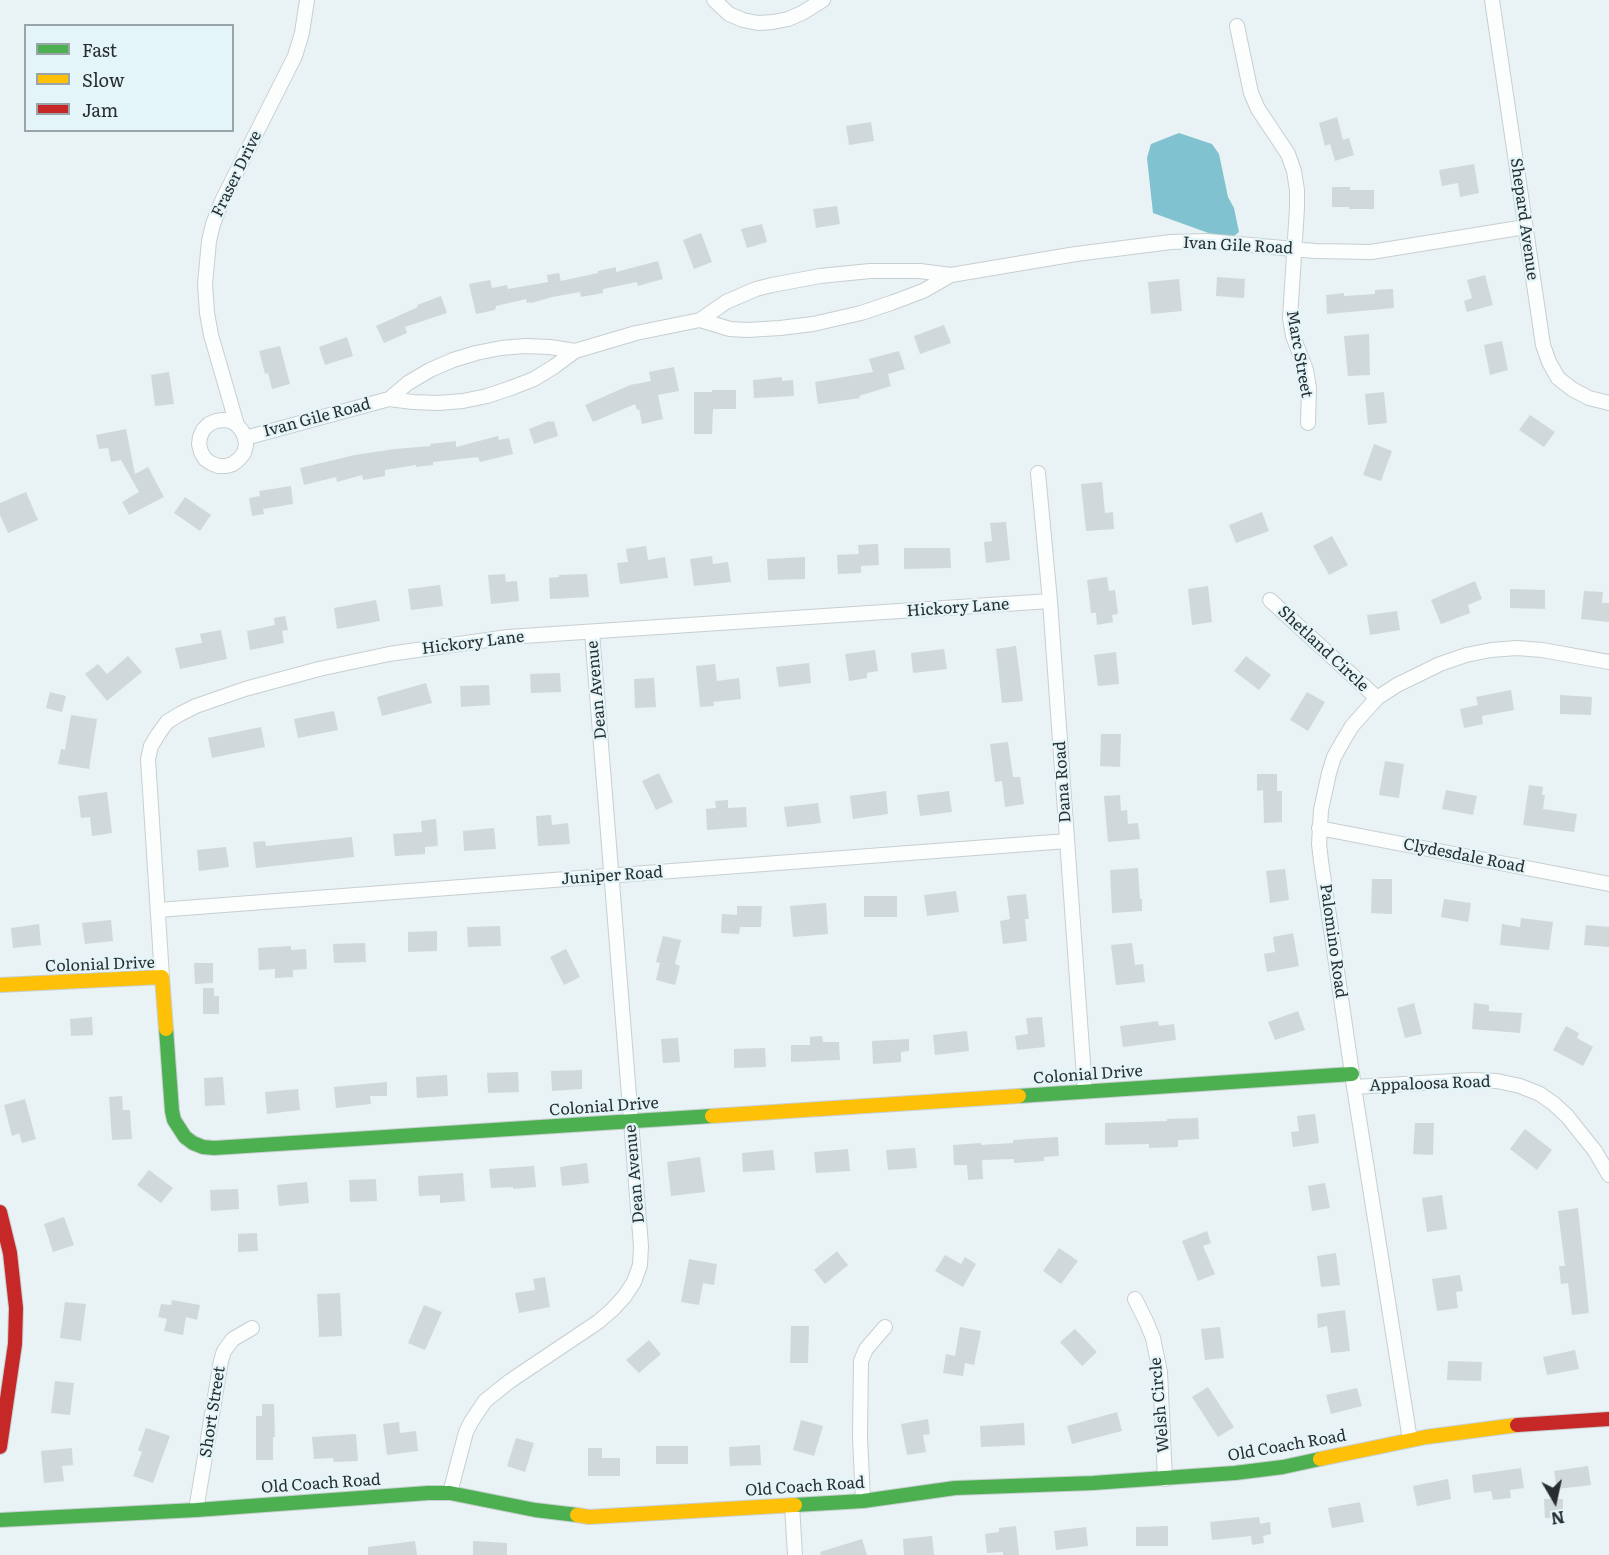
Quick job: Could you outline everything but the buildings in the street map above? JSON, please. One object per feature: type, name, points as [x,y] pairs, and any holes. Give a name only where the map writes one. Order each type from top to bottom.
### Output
[{"type":"street","name":"Fraser Drive","points":[[245,438],[237,425],[211,335],[205,284],[209,241],[222,201],[295,56],[302,33],[307,0]]},
{"type":"street","points":[[714,0],[729,14],[758,23],[788,18],[824,0]]},
{"type":"street","name":"Shepard Avenue","points":[[1492,0],[1540,327],[1549,362],[1558,378],[1572,389],[1589,398],[1609,404]]},
{"type":"street","name":"Marc Street","points":[[1237,26],[1251,93],[1258,109],[1288,154],[1294,171],[1297,190],[1290,318],[1293,336],[1306,370],[1309,388],[1308,423]]},
{"type":"street","name":"Ivan Gile Road","points":[[245,438],[389,399],[438,403],[487,396],[534,379],[575,351],[636,333],[700,320],[726,302],[741,295],[805,278],[902,270],[951,275],[1076,254],[1171,242],[1207,241],[1338,252],[1371,252],[1525,227]]},
{"type":"street","name":"Ivan Gile Road","points":[[700,320],[730,329],[747,330],[813,324],[861,313],[899,300],[923,291],[951,275]]},
{"type":"street","name":"Ivan Gile Road","points":[[389,399],[408,383],[430,370],[476,353],[525,346],[575,351]]},
{"type":"street","points":[[237,425],[231,421],[216,421],[203,430],[199,444],[205,459],[218,466],[233,464],[244,453],[245,438]]},
{"type":"street","name":"Dana Road","points":[[1038,473],[1050,602],[1085,1091]]},
{"type":"street","name":"Shetland Circle","points":[[1270,600],[1377,698]]},
{"type":"street","name":"Hickory Lane","points":[[162,977],[148,759],[151,746],[159,733],[167,722],[180,714],[245,688],[319,669],[389,654],[508,637],[1050,602]]},
{"type":"street","name":"Dean Avenue","points":[[450,1493],[466,1432],[485,1401],[510,1381],[597,1322],[624,1297],[634,1282],[640,1265],[641,1246],[592,632]]},
{"type":"street","name":"Palomino Road","points":[[1410,1440],[1353,1080],[1319,844],[1323,801],[1334,757],[1352,726],[1377,698],[1418,674],[1466,655],[1517,648],[1609,662]]},
{"type":"street","name":"Clydesdale Road","points":[[1319,828],[1609,884]]},
{"type":"street","name":"Juniper Road","points":[[158,910],[1067,841]]},
{"type":"street","name":"Colonial Drive","points":[[0,985],[162,977],[174,1120],[185,1137],[203,1147],[225,1148],[1085,1091],[1353,1080]]},
{"type":"street","name":"Appaloosa Road","points":[[1353,1080],[1472,1080],[1497,1081],[1520,1086],[1540,1094],[1567,1116],[1595,1151],[1609,1175]]},
{"type":"street","points":[[0,1212],[5,1254],[16,1308],[15,1344],[0,1447]]},
{"type":"street","name":"Welsh Circle","points":[[1135,1299],[1153,1338],[1160,1372],[1165,1479]]},
{"type":"street","points":[[863,1501],[860,1437],[861,1362],[866,1349],[885,1327]]},
{"type":"street","name":"Short Street","points":[[196,1510],[224,1351],[233,1339],[252,1328]]},
{"type":"street","name":"Old Coach Road","points":[[0,1520],[450,1493],[535,1510],[589,1516],[863,1501],[955,1488],[1165,1479],[1283,1467],[1410,1440],[1487,1428],[1609,1419]]},
{"type":"street","points":[[792,1505],[795,1555]]},
{"type":"water","points":[[1179,133],[1212,144],[1219,154],[1228,197],[1234,208],[1239,232],[1234,236],[1214,235],[1153,213],[1147,158],[1151,144]]},
{"type":"traffic: fast","points":[[166,1029],[174,1120],[185,1137],[203,1147],[712,1116]]},
{"type":"traffic: fast","points":[[1019,1096],[1352,1074]]},
{"type":"traffic: fast","points":[[795,1505],[863,1501],[955,1488],[1093,1483],[1235,1473],[1283,1467],[1320,1459]]},
{"type":"traffic: fast","points":[[0,1520],[196,1510],[428,1493],[450,1493],[535,1510],[577,1515]]},
{"type":"traffic: slow","points":[[0,985],[162,977],[166,1029]]},
{"type":"traffic: slow","points":[[712,1116],[1019,1096]]},
{"type":"traffic: slow","points":[[1320,1459],[1426,1437],[1517,1425]]},
{"type":"traffic: slow","points":[[577,1515],[589,1517],[795,1505]]},
{"type":"traffic: jam","points":[[0,1212],[10,1253],[16,1308],[15,1344],[0,1447]]},
{"type":"traffic: jam","points":[[1517,1425],[1609,1419]]}]
